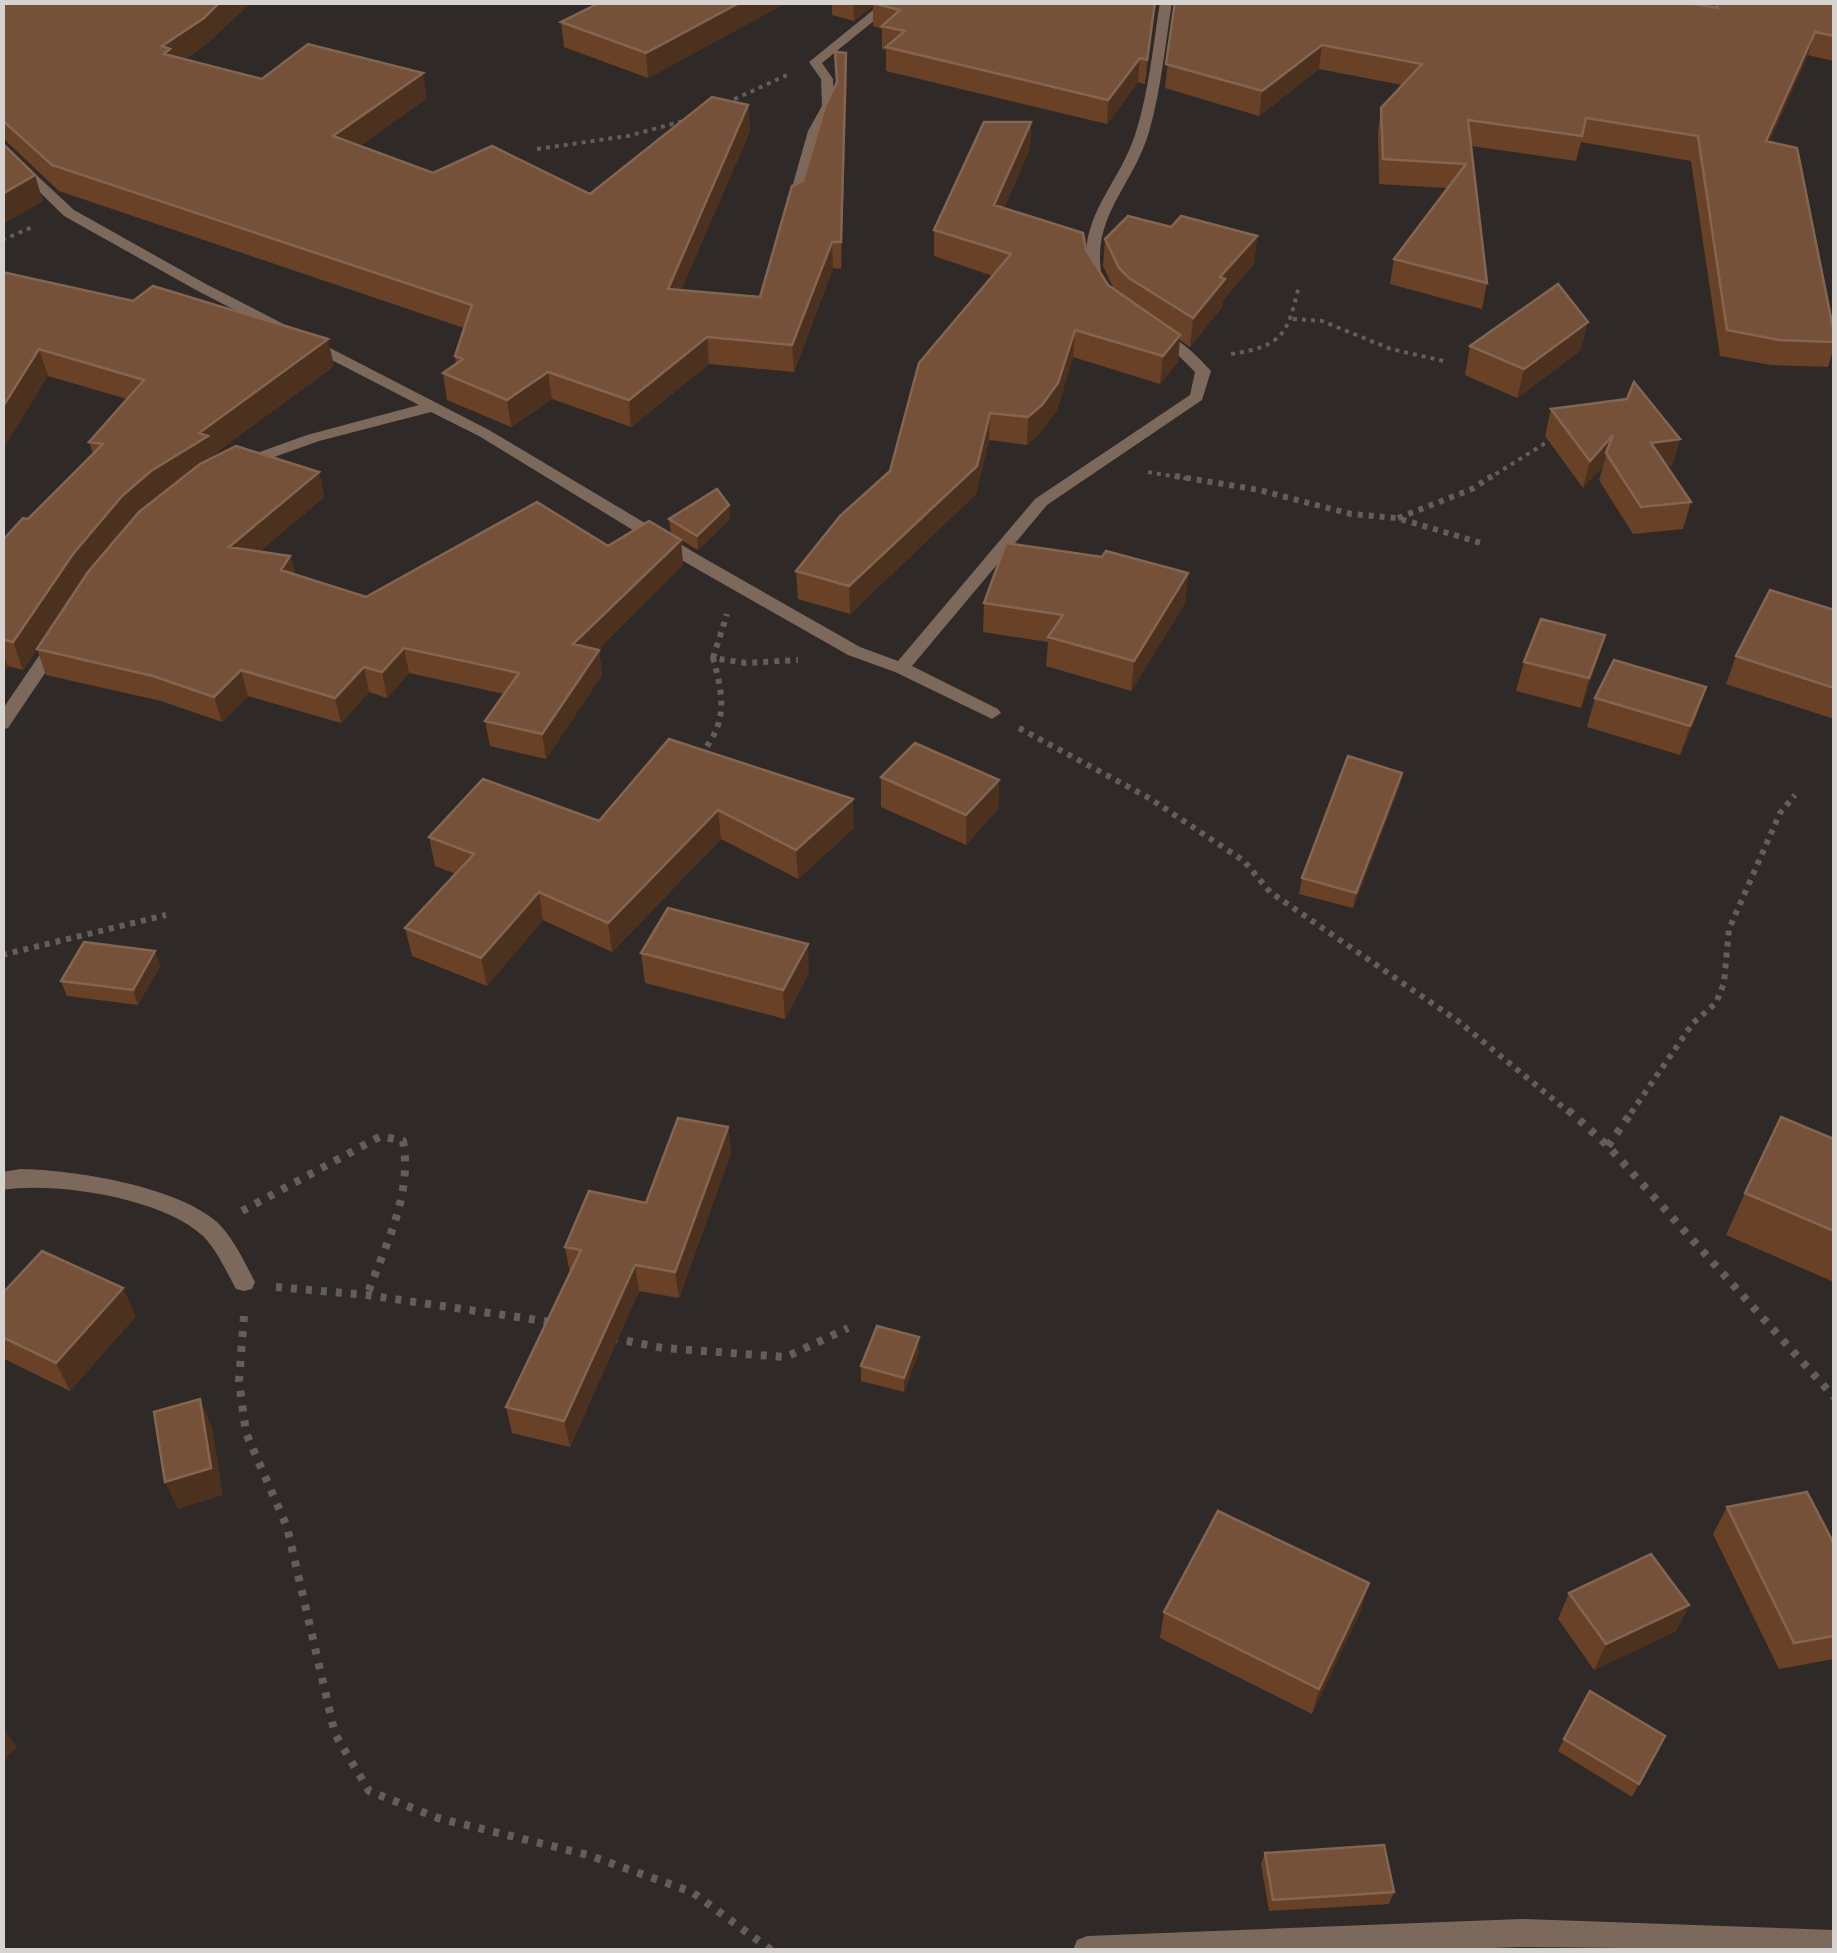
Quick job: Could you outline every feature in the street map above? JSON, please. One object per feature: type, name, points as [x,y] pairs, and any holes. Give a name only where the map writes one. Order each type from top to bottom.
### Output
[{"type":"street","points":[[793,206],[816,131],[828,106],[827,80],[816,62],[891,2]]},
{"type":"street","points":[[1107,299],[1094,280],[1090,247],[1102,207],[1142,137],[1166,2]]},
{"type":"street","points":[[2,147],[69,212],[201,286],[434,406],[854,652],[902,668],[992,713]]},
{"type":"street","points":[[902,668],[1041,502],[1197,397],[1203,371],[1195,360],[1142,327]]},
{"type":"street","points":[[218,472],[312,438],[434,406]]},
{"type":"street","points":[[2,724],[64,632]]},
{"type":"street","points":[[2,1181],[58,1178],[120,1190],[186,1212],[210,1228],[244,1282]]},
{"type":"street","points":[[1087,1950],[1524,1942],[1834,1944]]},
{"type":"path","points":[[726,103],[816,62]]},
{"type":"path","points":[[536,149],[628,136],[693,117]]},
{"type":"path","points":[[1195,360],[1260,350],[1293,319],[1298,285]]},
{"type":"path","points":[[1293,319],[1322,320],[1390,349],[1448,362]]},
{"type":"path","points":[[1396,518],[1472,488],[1566,430]]},
{"type":"path","points":[[1098,463],[1258,490],[1351,514],[1396,518],[1481,543]]},
{"type":"path","points":[[690,766],[717,737],[726,697],[713,658],[782,662],[854,652]]},
{"type":"path","points":[[992,713],[1149,798],[1244,861],[1270,892],[1458,1021],[1608,1146],[1834,1396]]},
{"type":"path","points":[[1608,1146],[1693,1023],[1716,1003],[1724,983],[1728,929],[1780,813],[1795,795]]},
{"type":"path","points":[[2,955],[166,915]]},
{"type":"path","points":[[210,1228],[380,1136],[403,1141],[407,1152],[402,1188],[367,1295]]},
{"type":"path","points":[[553,1323],[367,1295],[244,1282],[239,1381],[246,1432],[288,1526],[315,1660],[335,1734],[369,1791],[438,1818],[588,1855],[692,1892],[772,1950]]},
{"type":"path","points":[[608,1337],[663,1348],[786,1358],[848,1328]]},
{"type":"building","points":[[2,2],[220,2],[204,18],[162,46],[170,49],[164,54],[262,79],[308,44],[423,73],[333,136],[433,173],[492,146],[590,194],[712,97],[748,105],[668,289],[760,297],[792,186],[803,181],[825,107],[837,82],[835,52],[846,53],[841,242],[832,242],[792,345],[707,337],[629,400],[548,372],[507,400],[443,373],[463,359],[455,356],[472,305],[52,165],[2,120]]},
{"type":"building","points":[[601,2],[741,2],[646,53],[561,22]]},
{"type":"building","points":[[1155,2],[1147,60],[1140,58],[1108,100],[886,47],[905,31],[882,26],[900,10],[873,3]]},
{"type":"building","points":[[1175,2],[1682,2],[1718,8],[1716,2],[1834,2],[1834,36],[1815,32],[1766,141],[1797,148],[1834,342],[1779,340],[1727,330],[1698,136],[1586,118],[1582,136],[1468,120],[1487,283],[1394,259],[1466,164],[1383,159],[1381,108],[1422,64],[1322,45],[1262,91],[1166,64]]},
{"type":"building","points":[[984,122],[1031,122],[994,205],[1083,233],[1086,250],[1108,285],[1180,335],[1163,356],[1075,330],[1058,383],[1042,405],[1028,417],[990,413],[977,466],[849,586],[796,571],[840,516],[890,471],[919,363],[1011,254],[934,230]]},
{"type":"building","points":[[2,143],[35,175],[2,194]]},
{"type":"building","points":[[1128,216],[1171,227],[1181,216],[1257,236],[1220,277],[1225,279],[1193,318],[1119,268],[1105,239]]},
{"type":"building","points":[[2,272],[133,301],[153,286],[328,339],[199,433],[208,436],[151,471],[122,496],[73,554],[13,642],[2,639],[2,541],[103,444],[89,442],[144,380],[39,349],[2,408]]},
{"type":"building","points":[[1558,284],[1588,322],[1524,369],[1470,346]]},
{"type":"building","points":[[1634,382],[1680,439],[1651,443],[1691,502],[1641,507],[1606,453],[1613,435],[1590,461],[1551,409],[1627,399]]},
{"type":"building","points":[[236,446],[319,472],[229,547],[290,556],[281,570],[366,597],[537,502],[608,546],[649,521],[681,540],[573,644],[599,650],[542,734],[485,721],[519,673],[404,648],[382,672],[364,667],[335,698],[241,670],[214,697],[153,676],[37,649],[88,572],[139,512],[200,464]]},
{"type":"building","points":[[717,489],[729,505],[697,536],[669,519]]},
{"type":"building","points":[[1006,543],[1102,557],[1106,551],[1188,573],[1134,661],[1048,637],[1063,615],[984,603]]},
{"type":"building","points":[[1770,590],[1834,610],[1834,688],[1736,656]]},
{"type":"building","points":[[1541,619],[1605,635],[1589,678],[1524,662]]},
{"type":"building","points":[[1614,660],[1706,687],[1690,726],[1595,698]]},
{"type":"building","points":[[669,739],[853,799],[796,850],[718,810],[608,923],[539,892],[481,958],[405,928],[474,854],[429,837],[483,779],[599,821]]},
{"type":"building","points":[[915,743],[999,780],[966,815],[881,777]]},
{"type":"building","points":[[1348,756],[1402,773],[1356,893],[1302,878]]},
{"type":"building","points":[[668,908],[808,944],[783,990],[641,953]]},
{"type":"building","points":[[84,942],[155,951],[133,990],[61,981]]},
{"type":"building","points":[[1781,1117],[1834,1139],[1834,1231],[1745,1193]]},
{"type":"building","points":[[678,1118],[728,1127],[675,1272],[635,1265],[564,1421],[506,1407],[581,1250],[565,1247],[589,1191],[646,1203]]},
{"type":"building","points":[[42,1251],[123,1288],[56,1363],[2,1337],[2,1294]]},
{"type":"building","points":[[877,1326],[919,1337],[904,1378],[861,1366]]},
{"type":"building","points":[[200,1399],[211,1468],[165,1482],[154,1412]]},
{"type":"building","points":[[1807,1492],[1834,1544],[1834,1636],[1794,1643],[1727,1507]]},
{"type":"building","points":[[1218,1511],[1369,1583],[1319,1689],[1164,1612]]},
{"type":"building","points":[[1651,1554],[1689,1605],[1606,1644],[1569,1593]]},
{"type":"building","points":[[1590,1691],[1665,1736],[1639,1784],[1564,1739]]},
{"type":"building","points":[[1384,1845],[1394,1892],[1273,1900],[1265,1853]]}]
